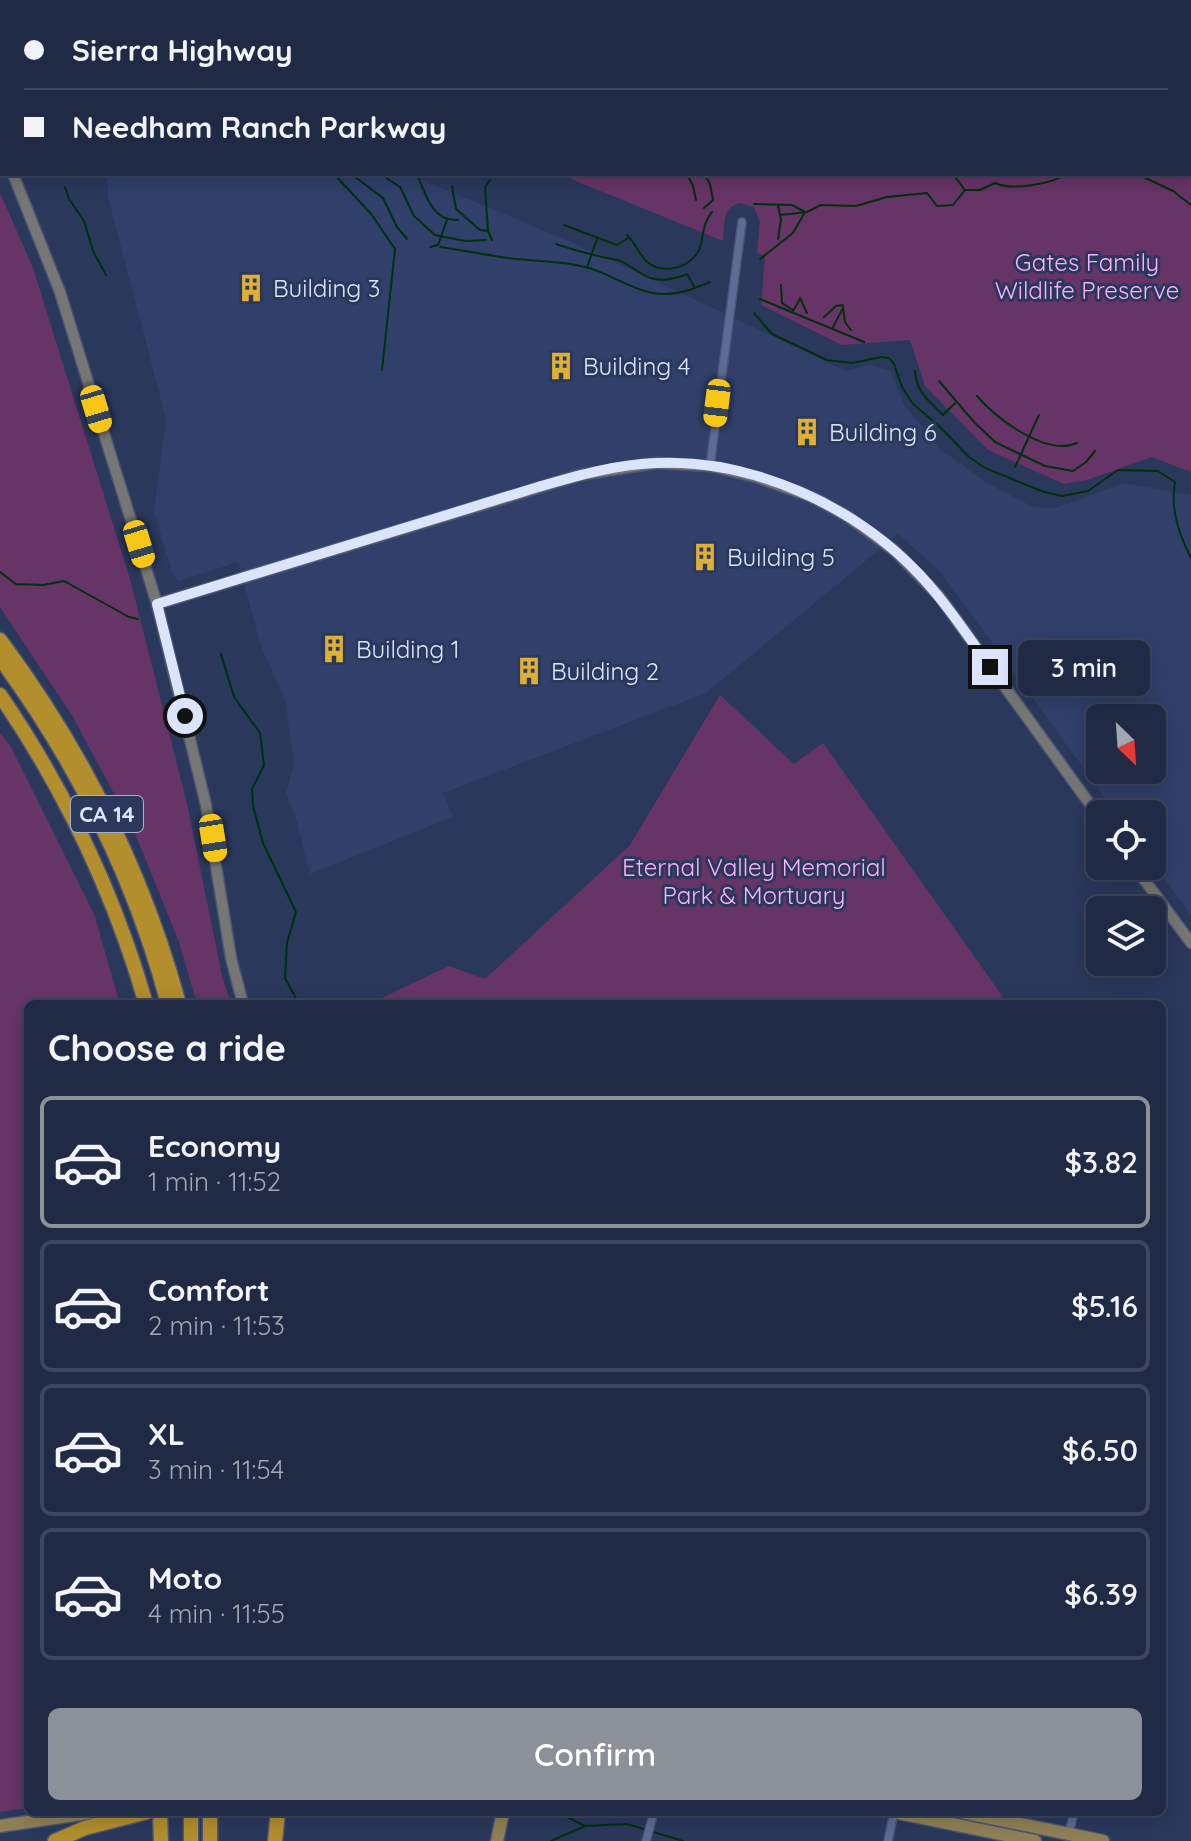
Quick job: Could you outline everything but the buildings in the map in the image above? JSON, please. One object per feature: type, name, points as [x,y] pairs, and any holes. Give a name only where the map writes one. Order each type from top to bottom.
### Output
[{"type":"highway","name":"CA 14","points":[[0,640],[55,720],[105,810],[146,902],[178,1000]]},
{"type":"highway","points":[[0,658],[54,738],[104,831],[142,923],[167,1000]]},
{"type":"highway","points":[[0,671],[58,758],[95,827],[129,908],[158,1000]]},
{"type":"highway","name":"CA 14","points":[[0,695],[45,766],[81,833],[117,915],[145,1000]]},
{"type":"highway","points":[[55,1841],[85,1828],[132,1816]]},
{"type":"highway","points":[[160,1816],[161,1836]]},
{"type":"highway","points":[[275,1841],[278,1816]]},
{"type":"highway","points":[[201,1841],[203,1821]]},
{"type":"highway","points":[[203,1821],[210,1841]]},
{"type":"highway","points":[[203,1821],[218,1841]]},
{"type":"main road","points":[[0,1826],[68,1816]]},
{"type":"main road","points":[[497,1841],[502,1816]]},
{"type":"main road","points":[[959,1816],[994,1823],[1002,1820],[1103,1841]]},
{"type":"main road","points":[[959,1816],[976,1835],[1027,1833],[1059,1839],[1069,1834]]},
{"type":"main road","points":[[1011,1835],[1035,1841]]},
{"type":"street","points":[[14,176],[60,292],[157,604],[211,827],[231,958],[242,1000]]},
{"type":"street","points":[[710,466],[742,222]]},
{"type":"street","points":[[157,604],[580,475],[656,463],[710,466],[756,477],[812,497],[847,516],[895,551],[939,596],[1087,800]]},
{"type":"street","points":[[1144,880],[1191,943]]},
{"type":"street","points":[[646,1840],[653,1816]]},
{"type":"street","points":[[888,1841],[893,1816]]},
{"type":"street","points":[[1069,1834],[1073,1816]]},
{"type":"shaded area","points":[[107,176],[413,176],[590,250],[846,371],[870,365],[891,371],[904,405],[941,450],[989,484],[1033,507],[1056,508],[1124,483],[1191,495],[1191,915],[1165,880],[1166,800],[1107,800],[1095,784],[1166,784],[1166,704],[1086,704],[1086,772],[939,570],[898,534],[706,693],[443,793],[453,817],[310,874],[297,821],[286,793],[294,764],[285,700],[261,646],[238,562],[179,581],[173,575],[154,512],[166,419],[108,197]]},
{"type":"green space","name":"Gates Family Wildlife Preserve","points":[[564,176],[1191,176],[1191,472],[1152,457],[1087,480],[1064,484],[988,450],[925,386],[910,340],[842,345],[761,305],[765,257],[757,253],[760,222],[754,207],[739,203],[729,209],[723,241]]},
{"type":"green space","points":[[0,193],[33,268],[130,579],[188,808],[222,976],[230,1000],[196,1000],[179,942],[134,831],[73,717],[0,607]]},
{"type":"green space","name":"Eternal Valley Memorial Park & Mortuary","points":[[720,695],[794,764],[823,743],[1005,1000],[377,1000],[449,966],[485,979],[630,845]]},
{"type":"green space","points":[[0,733],[10,745],[94,914],[119,1000],[24,1000],[24,1809],[0,1812]]},
{"type":"waterway","points":[[336,176],[372,215],[395,249],[382,370]]},
{"type":"waterway","points":[[354,176],[383,198],[397,227],[407,239]]},
{"type":"waterway","points":[[383,176],[400,187],[414,216],[435,235],[465,241],[486,240]]},
{"type":"waterway","points":[[418,176],[436,211],[449,219],[458,220]]},
{"type":"waterway","points":[[688,176],[696,200]]},
{"type":"waterway","points":[[704,208],[713,200],[705,176]]},
{"type":"waterway","points":[[954,176],[964,189]]},
{"type":"waterway","points":[[780,215],[807,212],[821,205],[856,206],[887,197],[927,193],[937,206],[953,205],[965,190],[980,190],[995,183],[1031,185],[1062,176]]},
{"type":"waterway","points":[[1141,176],[1173,191],[1191,205]]},
{"type":"waterway","points":[[490,180],[485,187],[488,231],[492,240]]},
{"type":"waterway","points":[[452,186],[456,209],[480,230],[488,231]]},
{"type":"waterway","points":[[65,187],[84,221],[93,251],[106,275]]},
{"type":"waterway","points":[[754,204],[792,205],[805,212],[793,233],[760,259]]},
{"type":"waterway","points":[[778,206],[781,219],[778,239]]},
{"type":"waterway","points":[[627,235],[653,266],[676,268],[696,255],[706,221],[712,212]]},
{"type":"waterway","points":[[430,247],[438,245],[447,220]]},
{"type":"waterway","points":[[564,225],[617,245],[628,238]]},
{"type":"waterway","points":[[587,267],[597,239]]},
{"type":"waterway","points":[[556,244],[620,261],[650,278],[668,279],[687,274],[695,288],[710,282]]},
{"type":"waterway","points":[[440,247],[576,265],[646,292],[677,293],[695,288]]},
{"type":"waterway","points":[[781,285],[782,303],[793,310]]},
{"type":"waterway","points":[[800,298],[807,313]]},
{"type":"waterway","points":[[760,299],[864,342]]},
{"type":"waterway","points":[[793,311],[800,299]]},
{"type":"waterway","points":[[824,317],[836,306],[843,305]]},
{"type":"waterway","points":[[843,306],[845,322],[851,330]]},
{"type":"waterway","points":[[833,327],[843,308]]},
{"type":"waterway","points":[[754,313],[772,334],[827,360],[852,363],[889,358],[913,404],[969,457],[985,468],[1044,492],[1062,496],[1088,491],[1118,470],[1158,471],[1175,482],[1177,521],[1191,558]]},
{"type":"waterway","points":[[915,371],[921,390],[943,415],[955,403]]},
{"type":"waterway","points":[[939,381],[995,442],[1045,466],[1073,471],[1095,451]]},
{"type":"waterway","points":[[977,396],[996,415],[1022,433],[1051,445],[1077,443]]},
{"type":"waterway","points":[[1015,467],[1039,415]]},
{"type":"waterway","points":[[0,572],[16,584],[43,585],[64,581],[138,619]]},
{"type":"waterway","points":[[221,654],[234,697],[260,733],[264,765],[252,789],[253,806],[263,843],[296,912],[287,943],[285,978],[297,1000]]},
{"type":"waterway","points":[[565,1816],[585,1826],[627,1824],[683,1841]]},
{"type":"waterway","points":[[551,1841],[585,1826]]},
{"type":"place","name":"Building 3","points":[[251,288]]},
{"type":"place","name":"Building 4","points":[[561,366]]},
{"type":"place","name":"Building 6","points":[[807,432]]},
{"type":"place","name":"Building 5","points":[[705,557]]},
{"type":"place","name":"Building 1","points":[[334,649]]},
{"type":"place","name":"Building 2","points":[[529,671]]},
{"type":"route","points":[[185,716],[157,604],[580,475],[656,463],[710,466],[756,477],[812,497],[847,516],[895,551],[920,575],[939,596],[990,667]]}]
